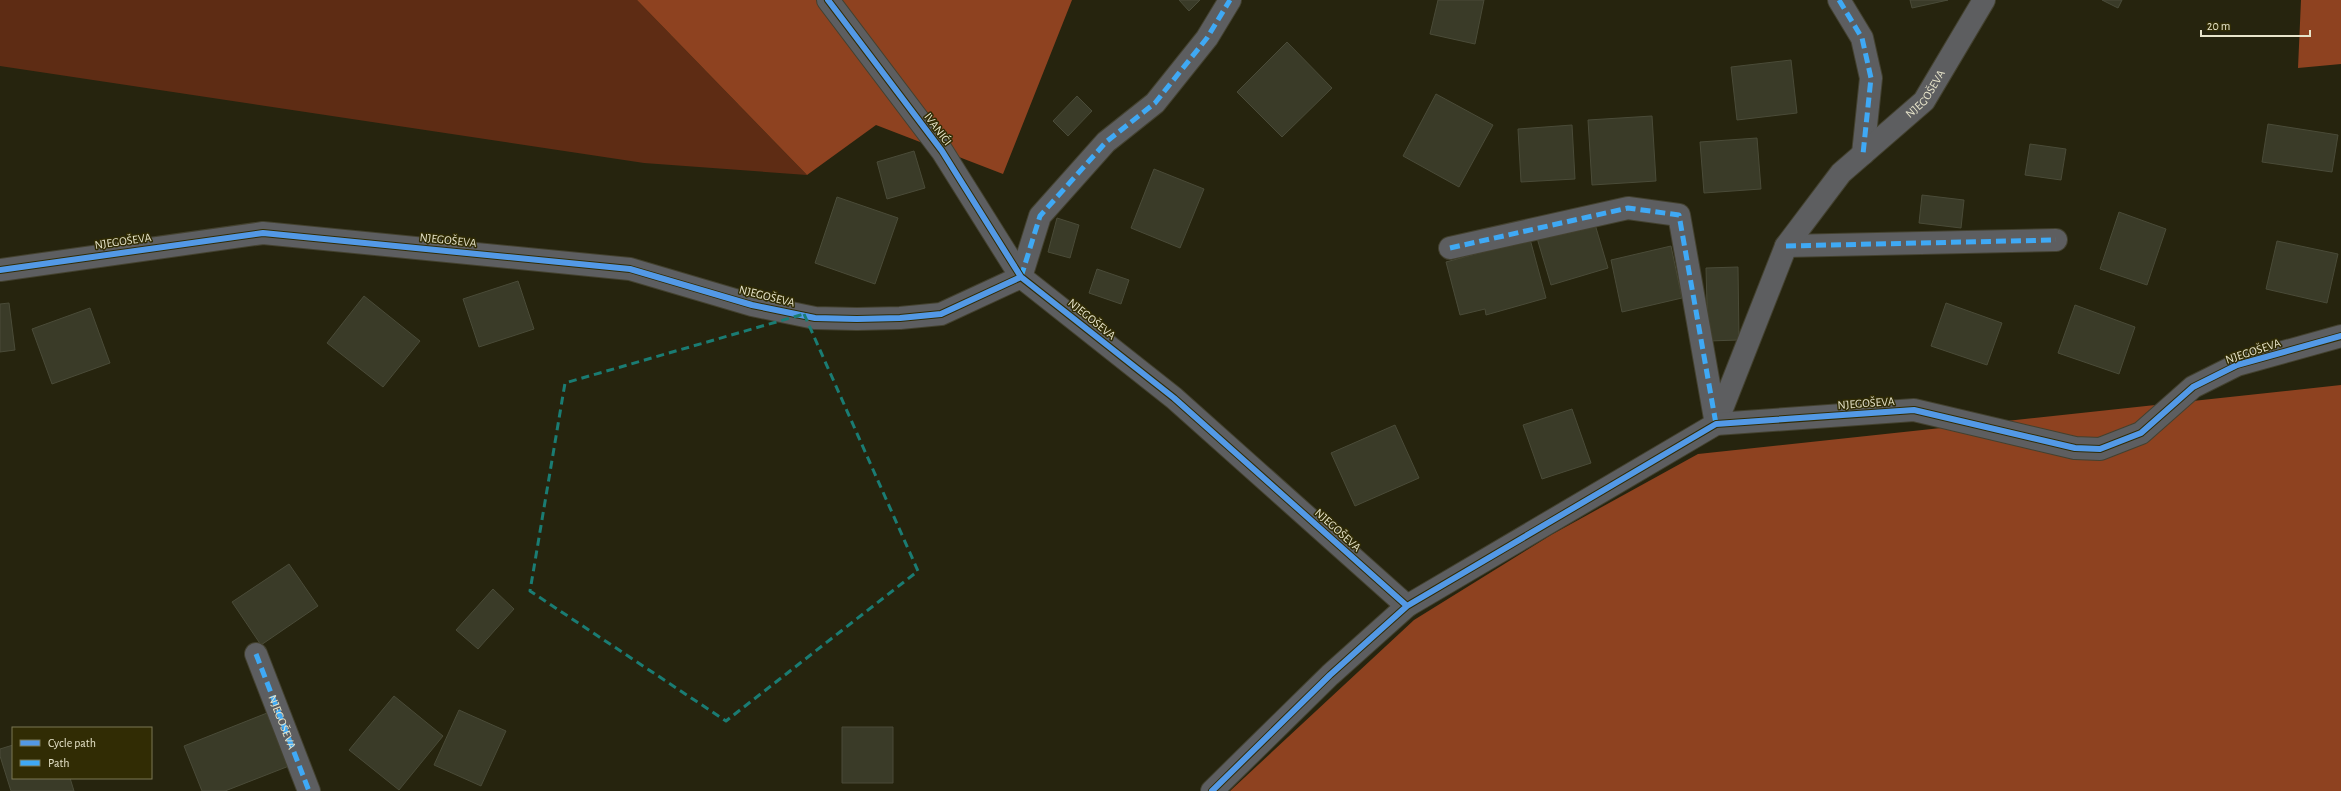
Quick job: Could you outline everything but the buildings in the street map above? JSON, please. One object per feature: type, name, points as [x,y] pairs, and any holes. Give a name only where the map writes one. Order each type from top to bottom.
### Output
[{"type":"street","name":"IVANIĆI","points":[[828,0],[942,151],[1021,276]]},
{"type":"street","points":[[1021,276],[1040,216],[1106,142],[1155,103],[1207,38],[1230,0]]},
{"type":"street","points":[[1839,0],[1862,38],[1871,78],[1863,154]]},
{"type":"street","name":"NJEGOŠEVA","points":[[1716,424],[1786,246],[1841,173],[1924,101],[1984,0]]},
{"type":"street","points":[[1450,248],[1628,208],[1679,214],[1716,424]]},
{"type":"street","name":"NJEGOŠEVA","points":[[0,270],[263,232],[630,269],[759,306],[815,318],[857,319],[900,318],[941,314],[1021,276],[1174,398],[1407,606]]},
{"type":"street","points":[[1786,246],[2056,240]]},
{"type":"street","name":"NJEGOŠEVA","points":[[1212,791],[1330,675],[1407,606],[1716,424],[1914,410],[2075,448],[2100,449],[2140,433],[2193,387],[2237,365],[2341,336]]},
{"type":"street","name":"NJEGOŠEVA","points":[[256,654],[309,791]]},
{"type":"highlighted area","points":[[804,314],[918,571],[726,721],[530,591],[565,383]]},
{"type":"shaded area","points":[[0,0],[637,0],[807,175],[644,163],[0,66]]},
{"type":"shaded area","points":[[637,0],[1072,0],[1003,174],[876,125],[807,175]]},
{"type":"shaded area","points":[[2301,0],[2341,0],[2341,64],[2298,68]]},
{"type":"shaded area","points":[[2341,385],[2341,791],[1230,791],[1414,620],[1551,535],[1698,454]]},
{"type":"marked path","points":[[1021,277],[1040,216],[1106,142],[1155,103],[1207,38],[1230,0]]},
{"type":"marked path","points":[[1839,0],[1862,38],[1871,78],[1863,154]]},
{"type":"marked path","points":[[1450,248],[1628,208],[1679,215],[1716,424]]},
{"type":"marked path","points":[[1786,246],[2056,240]]},
{"type":"marked path","points":[[256,654],[309,791]]},
{"type":"cycle path","points":[[828,0],[942,151],[1021,277]]},
{"type":"cycle path","points":[[0,270],[263,233],[630,269],[752,305],[815,318],[857,319],[900,318],[941,314],[1021,277],[1174,398],[1407,606]]},
{"type":"cycle path","points":[[1212,791],[1330,675],[1407,606],[1716,424],[1914,410],[2075,448],[2100,449],[2141,433],[2193,387],[2237,365],[2341,336]]}]
